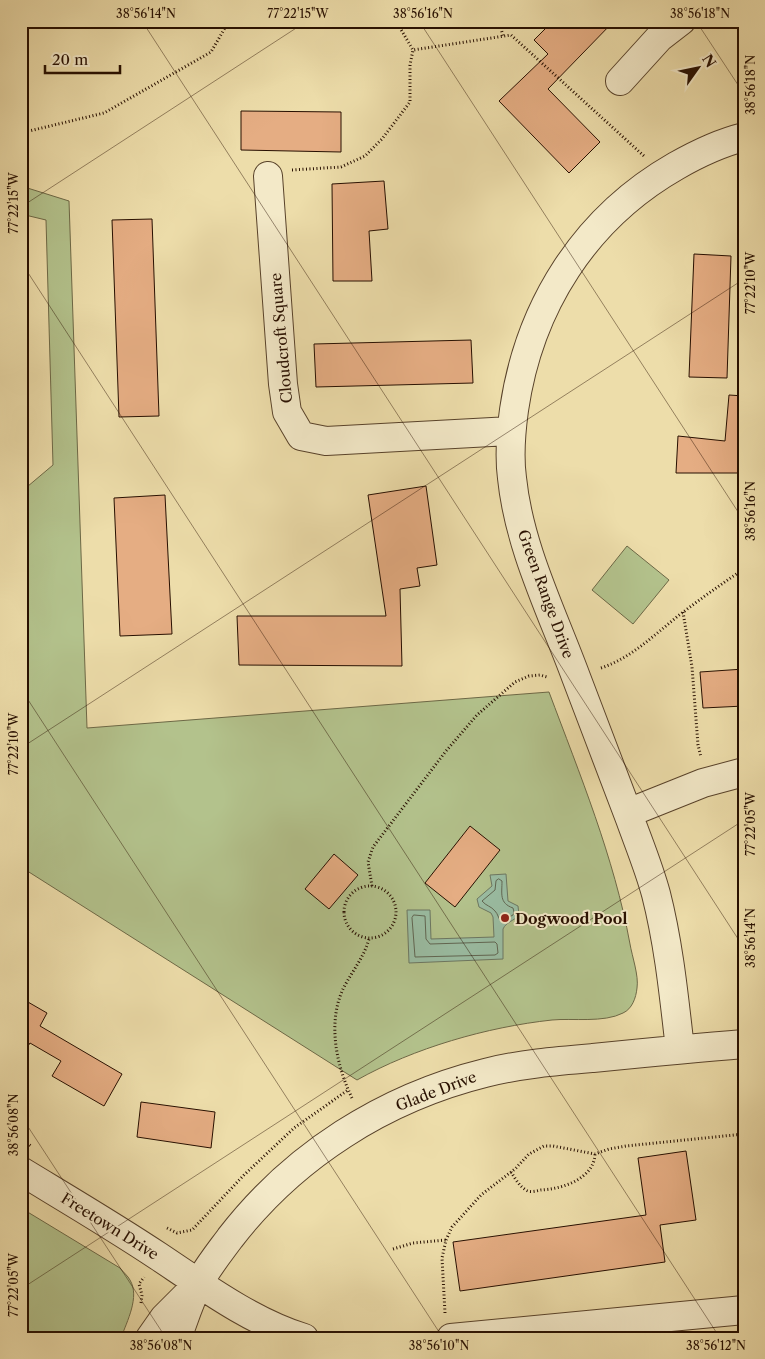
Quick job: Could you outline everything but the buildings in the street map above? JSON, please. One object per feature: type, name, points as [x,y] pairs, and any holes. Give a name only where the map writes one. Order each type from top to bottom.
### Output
[{"type":"street","points":[[620,81],[659,38],[681,21]]},
{"type":"street","name":"Green Range Drive","points":[[680,1049],[670,964],[655,889],[628,813],[528,553],[516,506],[511,475],[511,431],[518,387],[529,344],[546,302],[569,264],[596,229],[627,199],[662,174],[692,157],[744,137]]},
{"type":"street","name":"Cloudcroft Square","points":[[268,176],[283,384],[287,412],[301,436],[326,441],[511,431]]},
{"type":"street","points":[[628,813],[708,782],[744,772]]},
{"type":"street","name":"Glade Drive","points":[[150,1338],[164,1318],[198,1284],[237,1229],[275,1188],[307,1160],[364,1122],[430,1090],[485,1073],[549,1062],[744,1044]]},
{"type":"street","name":"Freetown Drive","points":[[21,1170],[158,1256],[198,1284],[259,1319],[304,1338]]},
{"type":"street","name":"Glade Drive","points":[[177,1338],[198,1284]]},
{"type":"street","points":[[448,1329],[744,1310]]},
{"type":"path","points":[[21,133],[104,112],[211,52],[229,21]]},
{"type":"path","points":[[268,176],[268,172],[341,167],[365,156],[382,139],[410,102],[410,65],[413,50],[396,21]]},
{"type":"path","points":[[499,21],[503,36]]},
{"type":"path","points":[[413,50],[511,35],[641,152],[662,174]]},
{"type":"path","points":[[372,886],[368,862],[373,847],[446,751],[477,715],[508,686],[521,679],[540,675],[555,680],[605,667],[625,657],[649,641],[683,612],[744,569]]},
{"type":"path","points":[[683,612],[692,668],[698,744],[708,782]]},
{"type":"path","points":[[372,886],[390,894],[396,906],[396,914],[395,921],[388,932],[383,936],[369,939],[352,932],[347,925],[343,913],[347,899],[352,892],[357,888],[372,886]]},
{"type":"path","points":[[364,1122],[342,1075],[336,1046],[336,1017],[343,989],[362,957],[369,939]]},
{"type":"path","points":[[448,1329],[442,1258],[446,1240],[452,1227],[492,1186],[511,1172],[529,1154],[544,1146],[554,1146],[595,1154],[609,1148],[744,1134]]},
{"type":"path","points":[[511,1172],[524,1190],[530,1192],[553,1189],[568,1185],[579,1178],[592,1167],[595,1154]]},
{"type":"path","points":[[139,1309],[142,1295],[139,1284],[177,1233]]},
{"type":"path","points":[[393,1249],[413,1243],[446,1240]]},
{"type":"shaded area","points":[[21,186],[69,201],[87,728],[549,692],[606,848],[623,912],[637,983],[635,999],[626,1011],[607,1018],[527,1023],[477,1034],[402,1058],[357,1080],[21,867],[21,492],[53,465],[46,220],[21,214]]},
{"type":"shaded area","points":[[627,546],[669,580],[633,624],[592,590]]},
{"type":"shaded area","points":[[21,1208],[120,1268],[128,1277],[134,1294],[129,1317],[121,1338],[21,1338]]},
{"type":"water","name":"Dogwood Pool","points":[[506,874],[508,901],[518,906],[519,915],[503,929],[503,959],[409,963],[407,910],[430,910],[431,939],[494,937],[493,917],[491,913],[479,907],[477,899],[492,886],[490,875]]},
{"type":"place","name":"Dogwood Pool","points":[[505,918]]}]
